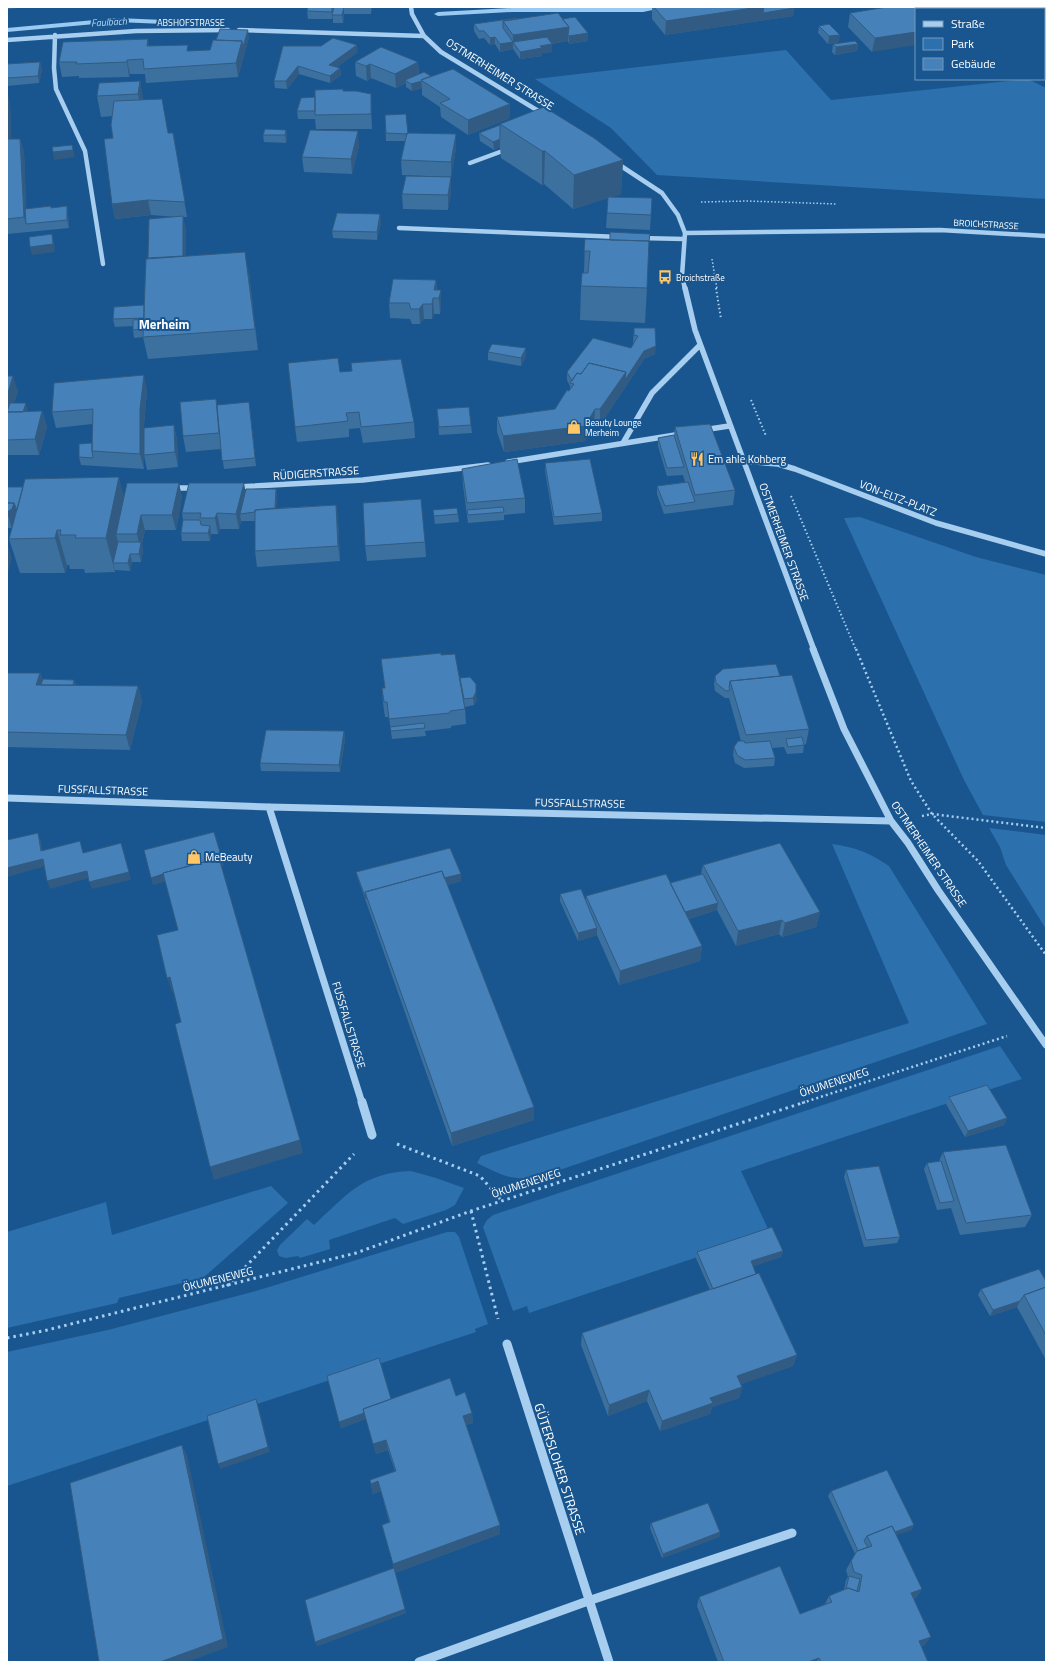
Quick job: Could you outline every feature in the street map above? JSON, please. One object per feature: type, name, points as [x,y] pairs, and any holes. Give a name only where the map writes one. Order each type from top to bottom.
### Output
[{"type":"street","name":"OSTMERHEIMER STRASSE","points":[[411,7],[412,14],[424,36],[441,52],[551,119]]},
{"type":"street","name":"ABSHOFSTRASSE","points":[[7,40],[136,31],[205,29],[424,36]]},
{"type":"street","points":[[55,36],[54,68],[56,89],[85,151],[103,264]]},
{"type":"street","points":[[470,163],[514,146]]},
{"type":"street","name":"OSTMERHEIMER STRASSE","points":[[609,158],[662,193],[678,214],[685,233],[682,276],[688,306],[700,345],[715,381],[729,426],[794,600],[844,729],[891,821],[908,843],[938,890],[1036,1028],[1046,1045]]},
{"type":"street","points":[[399,228],[623,237]]},
{"type":"street","name":"BROICHSTRASSE","points":[[685,233],[711,234],[940,230],[1046,236]]},
{"type":"street","points":[[630,237],[684,239]]},
{"type":"street","points":[[623,443],[652,393],[700,345]]},
{"type":"street","points":[[699,431],[729,426]]},
{"type":"street","points":[[501,463],[684,433]]},
{"type":"street","name":"VON-ELTZ-PLATZ","points":[[743,461],[778,464],[936,523],[1046,554]]},
{"type":"street","name":"RÜDIGERSTRASSE","points":[[228,487],[268,487],[406,476],[493,464]]},
{"type":"street","points":[[165,488],[204,488]]},
{"type":"street","name":"FUSSFALLSTRASSE","points":[[7,798],[269,807],[891,821]]},
{"type":"street","name":"FUSSFALLSTRASSE","points":[[269,807],[372,1134]]},
{"type":"street","name":"GÜTERSLOHER STRASSE","points":[[507,1344],[588,1601],[610,1662]]},
{"type":"street","points":[[419,1662],[588,1601],[792,1533]]},
{"type":"path","points":[[711,234],[712,263],[721,321]]},
{"type":"path","points":[[751,400],[911,781],[932,814],[978,861],[1046,955]]},
{"type":"path","points":[[891,821],[932,814],[1046,828]]},
{"type":"path","name":"ÖKUMENEWEG","points":[[7,1338],[43,1331],[356,1253],[501,1200],[990,1040],[1036,1028]]},
{"type":"path","points":[[227,1286],[372,1134],[480,1176],[501,1200]]},
{"type":"path","points":[[471,1211],[496,1314],[507,1344]]},
{"type":"green space","points":[[786,50],[831,100],[1030,80],[1046,88],[1046,199],[657,175],[611,128],[535,79]]},
{"type":"green space","points":[[860,517],[976,557],[1046,575],[1046,822],[983,815],[964,780],[844,518]]},
{"type":"green space","points":[[989,828],[1046,835],[1046,929],[1006,865],[1000,847]]},
{"type":"green space","points":[[832,844],[862,851],[889,866],[987,1024],[539,1177],[521,1178],[506,1176],[477,1163],[481,1156],[909,1023]]},
{"type":"green space","points":[[1000,1046],[1022,1079],[741,1171],[770,1233],[529,1313],[527,1306],[513,1311],[483,1227],[487,1220],[493,1215]]},
{"type":"green space","points":[[411,1171],[464,1188],[455,1205],[446,1210],[403,1224],[395,1218],[329,1240],[330,1249],[300,1258],[298,1256],[286,1258],[279,1256],[277,1250],[280,1245],[307,1219],[314,1225],[347,1195],[368,1181],[380,1176]]},
{"type":"green space","points":[[271,1186],[288,1203],[203,1278],[119,1298],[117,1303],[7,1328],[7,1232],[106,1202],[112,1235]]},
{"type":"green space","points":[[447,1232],[455,1232],[459,1237],[488,1324],[475,1329],[476,1332],[7,1486],[7,1352],[108,1330],[256,1291]]},
{"type":"building","points":[[308,7],[332,7],[332,12],[307,11]]},
{"type":"building","points":[[334,7],[344,7],[342,15],[332,15]]},
{"type":"building","points":[[654,7],[759,7],[666,21]]},
{"type":"building","points":[[764,7],[793,7],[794,8],[763,13]]},
{"type":"building","points":[[887,7],[924,8],[915,8],[915,32],[875,38],[850,13]]},
{"type":"building","points":[[964,7],[1031,8],[965,8]]},
{"type":"building","points":[[558,13],[569,27],[513,35],[503,21]]},
{"type":"building","points":[[575,17],[588,33],[568,35],[569,27],[562,19]]},
{"type":"building","points":[[517,19],[503,21],[503,28],[513,42],[500,44],[495,37],[490,38],[484,31],[479,31],[474,24]]},
{"type":"building","points":[[829,24],[840,35],[829,36],[819,26]]},
{"type":"building","points":[[220,29],[248,30],[243,47],[242,41],[216,40]]},
{"type":"building","points":[[547,37],[552,44],[540,46],[542,48],[520,52],[513,42]]},
{"type":"building","points":[[333,38],[357,45],[329,65],[340,68],[330,76],[298,66],[286,81],[274,81],[283,46],[321,46]]},
{"type":"building","points":[[148,39],[147,46],[188,45],[187,51],[210,50],[213,40],[242,41],[236,63],[144,69],[143,59],[127,60],[127,62],[76,64],[77,62],[59,62],[63,42]]},
{"type":"building","points":[[855,41],[858,44],[836,47],[833,44]]},
{"type":"building","points":[[381,47],[418,62],[395,74],[370,64],[366,66],[355,62]]},
{"type":"building","points":[[40,62],[38,76],[7,78],[7,64]]},
{"type":"building","points":[[453,69],[510,104],[468,120],[440,103],[450,99],[421,80]]},
{"type":"building","points":[[424,72],[431,76],[421,80],[422,81],[411,84],[405,80]]},
{"type":"building","points":[[140,81],[138,94],[97,96],[99,83]]},
{"type":"building","points":[[343,89],[343,91],[356,91],[371,94],[371,114],[315,115],[315,90]]},
{"type":"building","points":[[315,97],[315,111],[297,111],[301,98]]},
{"type":"building","points":[[162,99],[168,133],[173,133],[185,202],[148,200],[112,204],[104,139],[113,138],[111,125],[114,101]]},
{"type":"building","points":[[544,107],[594,138],[623,160],[574,175],[545,151],[542,151],[500,124]]},
{"type":"building","points":[[7,112],[8,139],[20,139],[24,217],[7,219]]},
{"type":"building","points":[[406,114],[408,134],[386,133],[385,115]]},
{"type":"building","points":[[500,125],[500,139],[493,142],[479,133]]},
{"type":"building","points":[[265,129],[286,130],[285,135],[263,135]]},
{"type":"building","points":[[310,130],[358,131],[351,159],[302,157]]},
{"type":"building","points":[[407,133],[456,134],[451,162],[401,160]]},
{"type":"building","points":[[72,145],[73,150],[53,152],[52,147]]},
{"type":"building","points":[[406,176],[451,177],[448,195],[402,194]]},
{"type":"building","points":[[608,197],[652,198],[651,215],[607,213]]},
{"type":"building","points":[[51,206],[51,208],[67,206],[67,220],[26,224],[25,209]]},
{"type":"building","points":[[337,213],[380,214],[377,232],[332,231]]},
{"type":"building","points":[[183,216],[183,256],[148,258],[149,219]]},
{"type":"building","points":[[610,232],[650,234],[649,241],[610,240]]},
{"type":"building","points":[[52,234],[53,244],[30,247],[29,237]]},
{"type":"building","points":[[585,239],[649,241],[647,288],[581,286],[582,273],[588,273],[590,251],[584,251]]},
{"type":"building","points":[[245,252],[255,329],[143,337],[146,259]]},
{"type":"building","points":[[393,279],[436,280],[434,290],[441,290],[439,298],[433,298],[432,304],[423,304],[419,309],[411,309],[409,303],[389,303]]},
{"type":"building","points":[[144,305],[144,318],[113,319],[114,307]]},
{"type":"building","points":[[144,319],[144,329],[133,330],[133,320]]},
{"type":"building","points":[[634,328],[655,328],[656,346],[644,351],[625,380],[626,372],[589,363],[581,374],[577,373],[572,381],[567,372],[593,338],[631,348],[638,336],[634,335]]},
{"type":"building","points":[[492,344],[526,348],[521,358],[488,352]]},
{"type":"building","points":[[338,358],[340,372],[352,371],[351,363],[401,359],[414,422],[361,427],[359,412],[346,413],[348,421],[295,427],[288,363]]},
{"type":"building","points":[[589,363],[626,372],[600,409],[595,409],[585,426],[503,436],[497,417],[555,409],[567,390],[569,391],[574,384],[570,383],[577,373],[581,374]]},
{"type":"building","points":[[144,375],[140,409],[140,454],[92,451],[93,409],[52,412],[54,383]]},
{"type":"building","points":[[7,376],[13,376],[7,396]]},
{"type":"building","points":[[216,399],[219,433],[183,436],[180,402]]},
{"type":"building","points":[[249,402],[255,458],[222,461],[217,405]]},
{"type":"building","points":[[10,403],[26,403],[23,412],[7,412]]},
{"type":"building","points":[[469,407],[471,425],[439,427],[437,409]]},
{"type":"building","points":[[42,411],[35,439],[7,440],[7,412]]},
{"type":"building","name":"Em ahle Kohberg","points":[[710,424],[735,490],[695,495],[675,427]]},
{"type":"building","points":[[174,425],[175,452],[144,455],[144,428]]},
{"type":"building","points":[[674,435],[684,467],[667,468],[658,438]]},
{"type":"building","points":[[92,443],[93,458],[79,457],[79,444]]},
{"type":"building","points":[[517,459],[525,498],[467,503],[462,469]]},
{"type":"building","points":[[590,459],[602,513],[554,517],[545,463]]},
{"type":"building","points":[[119,477],[106,538],[75,538],[76,535],[60,535],[61,530],[57,530],[55,538],[9,539],[25,479]]},
{"type":"building","points":[[688,482],[695,502],[665,506],[657,486]]},
{"type":"building","points":[[127,483],[179,483],[172,515],[141,515],[137,534],[116,534]]},
{"type":"building","points":[[189,483],[244,483],[236,514],[217,513],[215,518],[200,518],[201,513],[182,513]]},
{"type":"building","points":[[7,487],[23,487],[17,510],[14,503],[7,503]]},
{"type":"building","points":[[246,489],[276,489],[275,508],[255,510],[255,512],[240,514]]},
{"type":"building","points":[[421,499],[425,542],[365,546],[363,503]]},
{"type":"building","points":[[7,503],[14,503],[12,509],[7,512]]},
{"type":"building","points":[[336,505],[338,546],[255,551],[255,510]]},
{"type":"building","points":[[503,507],[504,512],[468,515],[467,510]]},
{"type":"building","points":[[457,508],[458,514],[434,516],[433,510]]},
{"type":"building","points":[[183,520],[200,520],[201,525],[210,526],[208,533],[181,533]]},
{"type":"building","points":[[118,542],[141,542],[139,554],[130,554],[128,563],[113,563]]},
{"type":"building","points":[[441,653],[441,655],[455,654],[465,709],[450,711],[450,713],[389,719],[387,702],[384,702],[382,688],[385,688],[381,659]]},
{"type":"building","points":[[776,664],[780,676],[730,681],[730,690],[726,691],[716,683],[715,676],[723,669]]},
{"type":"building","points":[[7,673],[40,673],[36,685],[138,686],[126,735],[7,732]]},
{"type":"building","points":[[792,675],[809,729],[746,735],[730,681]]},
{"type":"building","points":[[470,677],[476,684],[476,692],[473,698],[464,699],[460,678]]},
{"type":"building","points":[[43,679],[74,680],[73,685],[41,685]]},
{"type":"building","points":[[424,723],[425,728],[391,731],[390,727]]},
{"type":"building","points":[[266,730],[344,731],[339,765],[260,763]]},
{"type":"building","points":[[802,737],[804,745],[788,747],[786,739]]},
{"type":"building","points":[[738,741],[744,741],[745,743],[770,741],[775,758],[745,760],[737,755],[734,747]]},
{"type":"building","points":[[214,832],[222,859],[219,860],[219,858],[163,873],[151,878],[144,850]]},
{"type":"building","points":[[38,833],[41,851],[80,841],[83,853],[121,843],[129,872],[89,882],[87,871],[47,881],[43,859],[7,868],[7,840]]},
{"type":"building","points":[[780,843],[820,912],[785,923],[782,920],[738,931],[703,865]]},
{"type":"building","points":[[450,848],[461,874],[444,878],[442,871],[365,892],[366,899],[356,872]]},
{"type":"building","points":[[219,858],[300,1140],[210,1167],[175,1024],[181,1022],[170,977],[167,978],[157,935],[178,930],[163,873]]},
{"type":"building","points":[[442,871],[534,1107],[451,1133],[365,892]]},
{"type":"building","points":[[666,874],[702,946],[620,971],[586,896]]},
{"type":"building","points":[[703,874],[718,903],[685,912],[670,883]]},
{"type":"building","points":[[581,889],[597,928],[578,933],[560,894]]},
{"type":"building","points":[[987,1085],[1007,1118],[968,1131],[949,1097]]},
{"type":"building","points":[[1006,1145],[1032,1215],[966,1223],[943,1152]]},
{"type":"building","points":[[941,1161],[954,1201],[940,1203],[927,1163]]},
{"type":"building","points":[[879,1166],[900,1237],[866,1240],[846,1170]]},
{"type":"building","points":[[772,1227],[783,1251],[751,1261],[756,1274],[713,1289],[697,1252]]},
{"type":"building","points":[[1039,1269],[1046,1281],[1046,1287],[1024,1295],[1020,1301],[993,1310],[981,1289]]},
{"type":"building","points":[[759,1273],[797,1355],[737,1376],[742,1387],[710,1398],[713,1403],[662,1421],[649,1390],[609,1405],[582,1333]]},
{"type":"building","points":[[1046,1287],[1046,1335],[1024,1295]]},
{"type":"building","points":[[379,1358],[391,1399],[363,1409],[364,1413],[339,1422],[327,1376]]},
{"type":"building","points":[[450,1378],[456,1396],[465,1392],[472,1413],[463,1416],[500,1525],[393,1564],[382,1525],[390,1522],[378,1481],[371,1484],[370,1480],[396,1471],[386,1440],[373,1444],[363,1409]]},
{"type":"building","points":[[256,1399],[268,1447],[218,1464],[207,1416]]},
{"type":"building","points":[[182,1445],[223,1639],[160,1662],[99,1662],[70,1483]]},
{"type":"building","points":[[887,1470],[914,1525],[895,1532],[892,1526],[867,1536],[864,1541],[868,1547],[858,1551],[831,1491]]},
{"type":"building","points":[[708,1503],[720,1532],[663,1554],[651,1523]]},
{"type":"building","points":[[892,1526],[922,1589],[911,1593],[931,1637],[919,1641],[928,1662],[821,1662],[819,1658],[808,1662],[724,1662],[699,1597],[780,1566],[800,1614],[832,1602],[829,1596],[848,1588],[859,1592],[862,1575],[854,1572],[851,1561],[857,1551],[872,1546],[867,1536]]},
{"type":"building","points":[[394,1568],[405,1609],[315,1642],[305,1600]]},
{"type":"building","points":[[849,1576],[860,1579],[857,1591],[848,1588],[846,1589]]},
{"type":"waterway","name":"Faulbach","points":[[438,14],[512,10],[643,10],[663,7]]},
{"type":"waterway","name":"Faulbach","points":[[7,30],[117,20],[212,24]]},
{"type":"place","name":"Broichstraße","points":[[665,277]]},
{"type":"place","name":"Beauty Lounge Merheim","points":[[574,427]]},
{"type":"place","name":"Em ahle Kohberg","points":[[697,459]]},
{"type":"place","name":"MeBeauty","points":[[194,857]]},
{"type":"district","name":"Merheim","points":[[164,324]]}]
